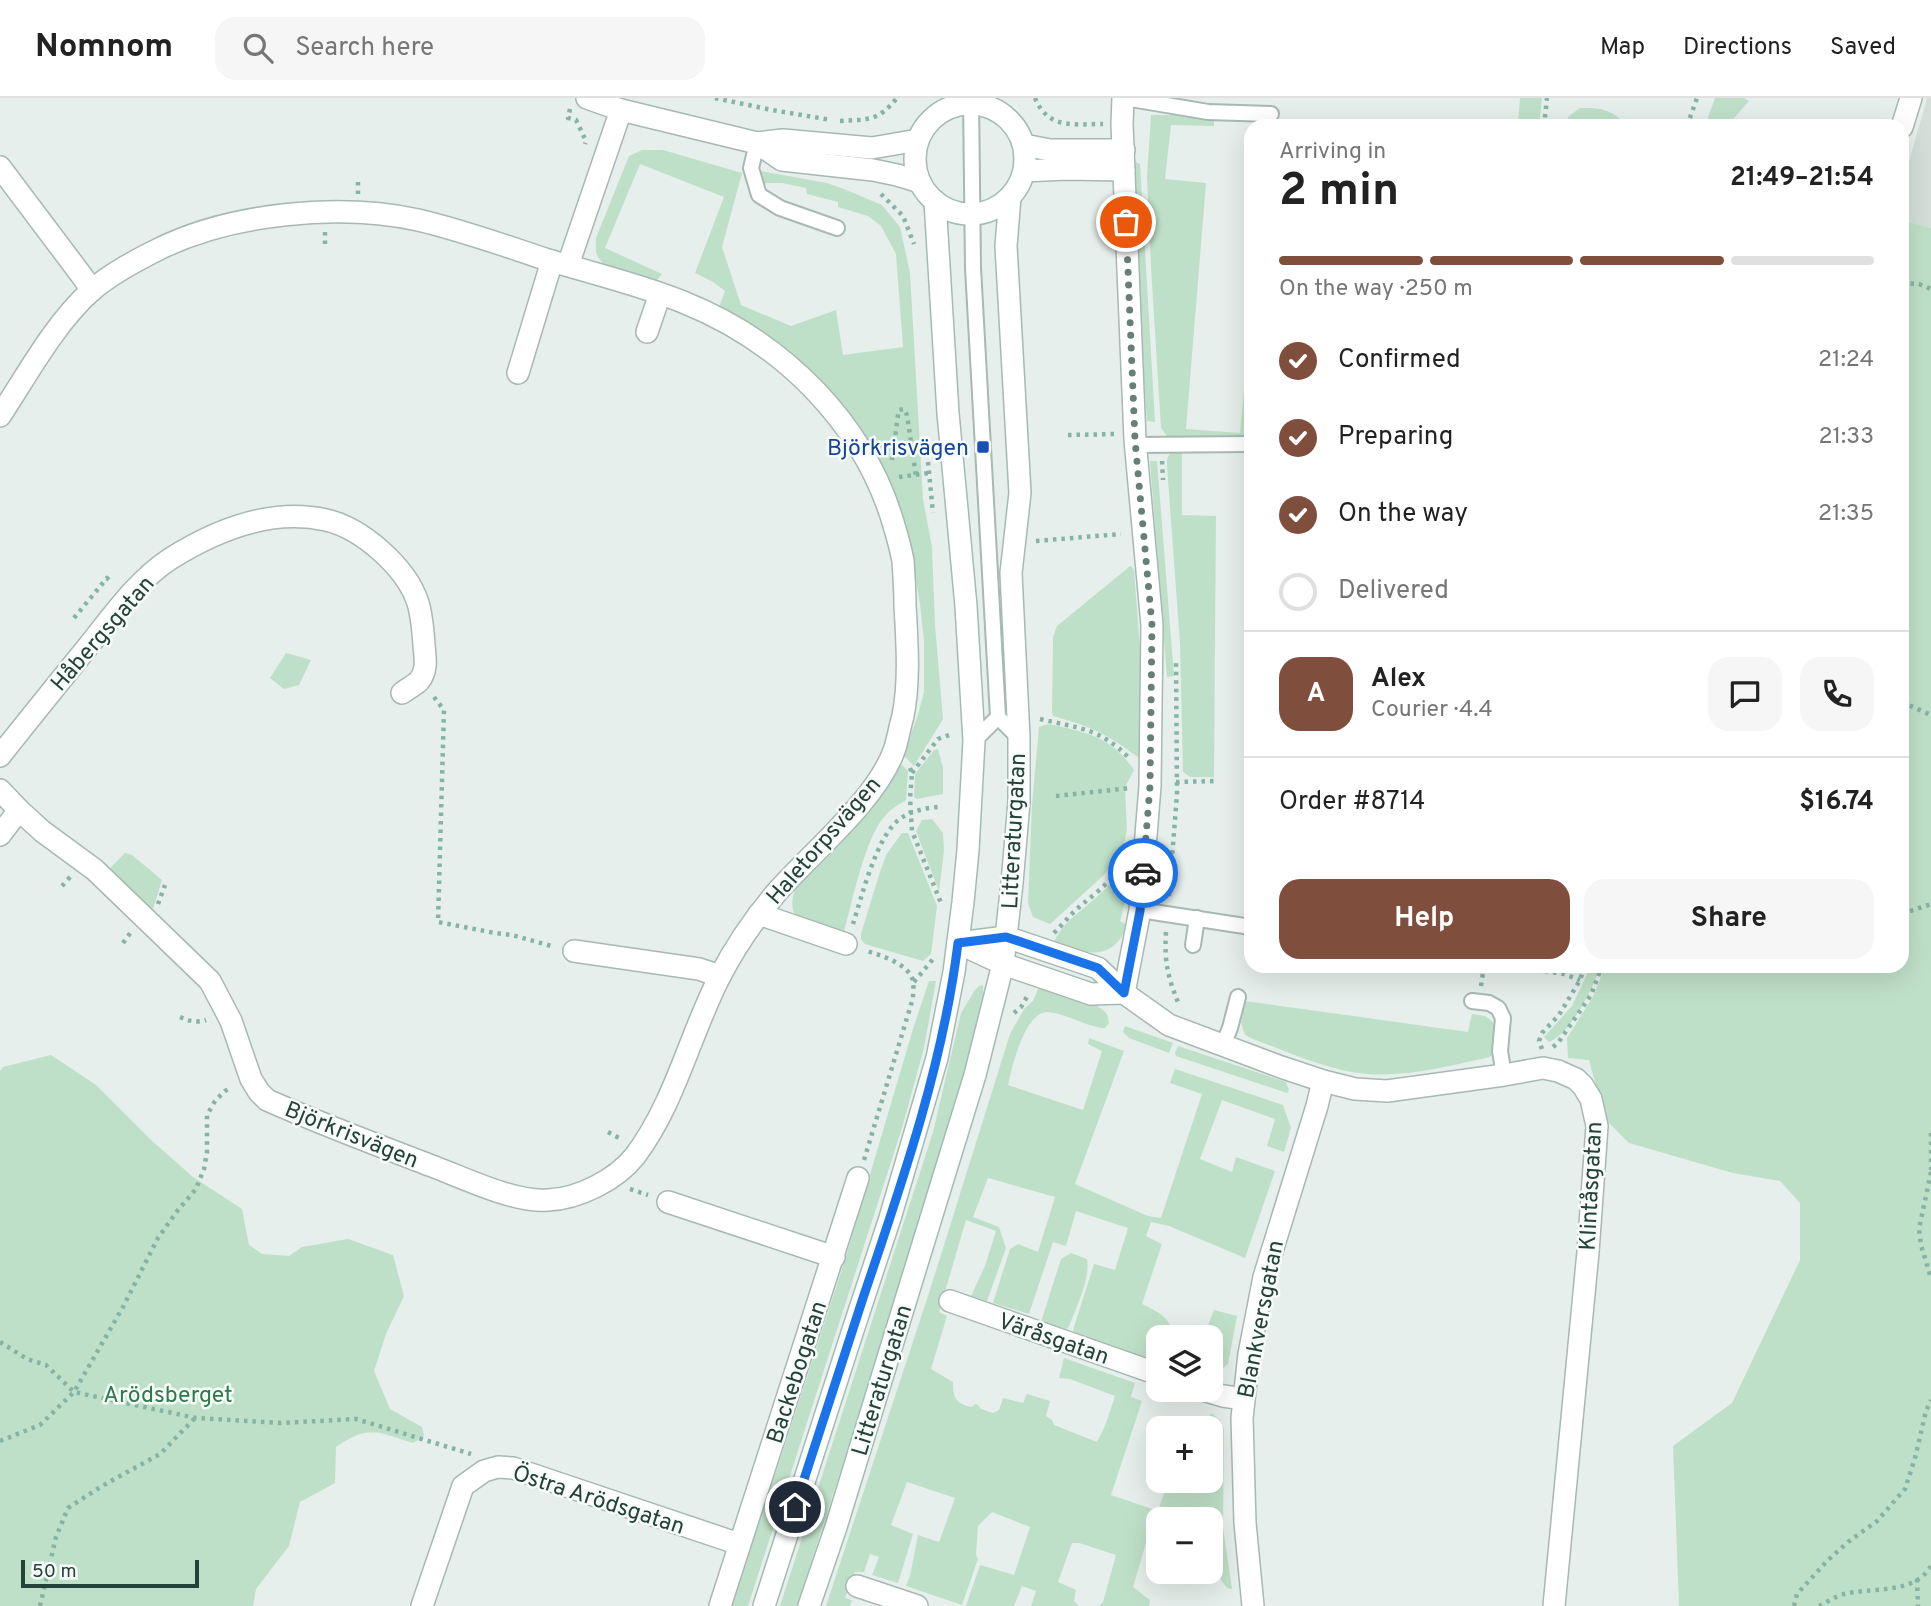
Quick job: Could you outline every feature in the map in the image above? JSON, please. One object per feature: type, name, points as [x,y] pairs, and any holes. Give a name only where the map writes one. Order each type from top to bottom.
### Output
[{"type":"street","points":[[587,98],[621,110],[757,143],[783,140],[872,148],[918,140]]},
{"type":"street","points":[[1007,98],[1009,120]]},
{"type":"street","points":[[958,943],[1003,964],[1091,994],[1124,993],[1140,911],[1150,786],[1152,625],[1135,439],[1122,124],[1124,98]]},
{"type":"street","points":[[1904,119],[1911,98]]},
{"type":"street","points":[[1010,197],[992,209],[972,214],[950,210],[935,201],[920,182],[915,161],[918,140],[934,108],[971,101],[992,108],[1009,120],[1024,145],[1124,160]]},
{"type":"street","points":[[518,373],[621,110]]},
{"type":"street","points":[[757,143],[782,160],[873,170],[920,182]]},
{"type":"street","name":"Litteraturgatan","points":[[809,1606],[968,1100],[1003,964],[1018,802],[1019,738],[1011,573],[1020,493],[1006,246],[1010,197],[1024,171],[1024,145]]},
{"type":"street","points":[[1024,171],[1066,169],[1124,160]]},
{"type":"street","points":[[0,167],[91,291]]},
{"type":"street","name":"Litteraturgatan","points":[[764,1606],[890,1218],[934,1071],[958,943],[967,863],[974,741],[966,606],[948,414],[935,201]]},
{"type":"street","name":"Haletorpsvägen","points":[[0,416],[62,323],[91,291],[112,276],[179,240],[238,222],[292,214],[360,213],[410,218],[456,230],[684,302],[761,344],[825,400],[841,418],[875,476],[891,514],[902,557],[908,664],[905,708],[894,753],[873,788],[759,914]]},
{"type":"street","points":[[646,332],[660,294]]},
{"type":"street","name":"Håbergsgatan","points":[[0,756],[104,626],[147,577],[167,561],[213,536],[264,520],[298,516],[327,520],[350,528],[372,543],[401,572],[418,601],[423,629],[426,668],[411,687]]},
{"type":"street","name":"Björkrisvägen","points":[[0,790],[19,810],[95,870],[210,981],[231,1021],[251,1079],[267,1100],[497,1191],[538,1200],[554,1200],[597,1186],[625,1167],[636,1154],[676,1081],[720,976],[759,914]]},
{"type":"street","points":[[0,835],[19,810]]},
{"type":"street","points":[[759,914],[846,944]]},
{"type":"street","points":[[958,943],[1006,937]]},
{"type":"street","name":"Klintåsgatan","points":[[1006,937],[1098,968],[1124,993],[1169,1025],[1323,1081],[1355,1089],[1387,1091],[1543,1068],[1558,1070],[1576,1079],[1583,1086],[1591,1099],[1597,1126],[1554,1606]]},
{"type":"street","points":[[574,951],[699,969],[720,976]]},
{"type":"street","name":"Blankversgatan","points":[[1253,1606],[1245,1523],[1242,1418],[1249,1354],[1264,1277],[1323,1081]]},
{"type":"street","name":"Backebogatan","points":[[720,1606],[858,1178]]},
{"type":"street","points":[[668,1202],[834,1257]]},
{"type":"street","name":"Väråsgatan","points":[[950,1301],[1146,1370]]},
{"type":"street","points":[[1223,1396],[1244,1399]]},
{"type":"street","name":"Östra Arödsgatan","points":[[422,1606],[463,1486],[484,1471],[498,1467],[513,1468],[739,1545]]},
{"type":"street","points":[[857,1586],[917,1606]]},
{"type":"lane","points":[[1124,98],[1208,112],[1271,114]]},
{"type":"lane","points":[[971,101],[972,214],[998,717],[1019,738]]},
{"type":"lane","points":[[757,143],[751,168],[759,195],[779,208],[837,228]]},
{"type":"lane","points":[[1135,439],[1244,444]]},
{"type":"lane","points":[[974,741],[998,717]]},
{"type":"lane","points":[[1140,911],[1244,926]]},
{"type":"lane","points":[[1193,945],[1197,918]]},
{"type":"lane","points":[[1223,1045],[1238,998]]},
{"type":"lane","points":[[1472,1001],[1489,1003],[1498,1008],[1503,1018],[1500,1051],[1504,1075]]},
{"type":"path","points":[[572,98],[568,118],[576,120],[586,141],[582,154]]},
{"type":"path","points":[[715,98],[839,121],[874,119],[897,98]]},
{"type":"path","points":[[1035,98],[1038,106],[1061,124],[1122,124]]},
{"type":"path","points":[[1545,119],[1547,98]]},
{"type":"path","points":[[1690,119],[1697,98]]},
{"type":"path","points":[[872,148],[874,119]]},
{"type":"path","points":[[873,170],[876,189],[903,216],[916,252]]},
{"type":"path","points":[[1909,283],[1931,289]]},
{"type":"path","points":[[892,466],[899,410],[904,409],[916,476]]},
{"type":"path","points":[[1068,435],[1135,439]]},
{"type":"path","points":[[927,450],[934,516]]},
{"type":"path","points":[[895,477],[928,474]]},
{"type":"path","points":[[1028,539],[1040,542],[1143,531]]},
{"type":"path","points":[[411,687],[444,710],[438,922],[512,935],[551,947]]},
{"type":"path","points":[[1909,705],[1931,715]]},
{"type":"path","points":[[1032,717],[1091,730],[1115,744],[1150,786]]},
{"type":"path","points":[[952,723],[953,746]]},
{"type":"path","points":[[946,897],[944,909],[937,899],[912,831],[912,773],[938,739],[952,734]]},
{"type":"path","points":[[1056,796],[1167,782],[1217,780]]},
{"type":"path","points":[[858,1178],[910,1009],[914,982],[911,975],[898,964],[846,944],[885,835],[899,820],[911,813],[938,807]]},
{"type":"path","points":[[1044,950],[1050,937],[1117,872],[1126,854]]},
{"type":"path","points":[[1909,912],[1931,904]]},
{"type":"path","points":[[914,982],[937,953]]},
{"type":"path","points":[[1557,973],[1580,980]]},
{"type":"path","points":[[1583,973],[1559,1015],[1542,1033],[1539,1041],[1542,1049],[1552,1048],[1558,1043],[1591,995],[1600,973]]},
{"type":"path","points":[[1013,1014],[1027,999],[1035,975]]},
{"type":"path","points":[[0,1441],[40,1424],[74,1392],[159,1238],[196,1189],[207,1152],[207,1115],[225,1091],[251,1079]]},
{"type":"path","points":[[1931,1133],[1931,1171],[1919,1229],[1931,1278]]},
{"type":"path","points":[[0,1342],[27,1359],[46,1365],[74,1392],[196,1418],[281,1423],[356,1419],[473,1455],[484,1471]]},
{"type":"path","points":[[1794,1606],[1797,1594],[1827,1561],[1877,1521],[1905,1489],[1931,1401]]},
{"type":"path","points":[[40,1606],[56,1537],[68,1508],[160,1454],[196,1418]]},
{"type":"path","points":[[1819,1606],[1843,1594],[1900,1587],[1926,1574],[1931,1566]]},
{"type":"path","points":[[1917,1579],[1919,1606]]},
{"type":"shaded area","points":[[1927,98],[1931,98],[1931,228],[1909,222],[1909,162]]},
{"type":"green space","points":[[1520,98],[1542,98],[1540,119],[1518,119]]},
{"type":"green space","points":[[1715,98],[1744,98],[1749,101],[1733,119],[1707,119]]},
{"type":"green space","points":[[1580,108],[1607,111],[1620,119],[1568,119]]},
{"type":"green space","points":[[1151,115],[1185,115],[1214,121],[1214,126],[1171,125],[1165,179],[1206,183],[1186,429],[1240,433],[1244,390],[1244,435],[1171,438],[1161,428],[1147,176]]},
{"type":"green space","points":[[642,150],[663,150],[742,173],[722,247],[741,305],[791,326],[836,310],[843,355],[903,347],[896,254],[881,226],[868,216],[838,207],[838,202],[807,194],[806,188],[782,183],[761,183],[759,174],[761,171],[827,183],[844,189],[882,205],[900,227],[910,273],[923,499],[932,547],[943,719],[914,766],[903,755],[924,692],[924,641],[920,604],[911,551],[874,453],[848,412],[814,375],[768,337],[719,307],[725,291],[695,273],[724,197],[640,164],[605,248],[662,274],[655,283],[615,271],[601,261],[596,253],[596,238],[629,156]]},
{"type":"green space","points":[[1136,162],[1140,164],[1155,422],[1147,421],[1137,288]]},
{"type":"green space","points":[[1909,222],[1931,228],[1931,1606],[1679,1606],[1673,1446],[1732,1403],[1800,1260],[1800,1203],[1780,1181],[1733,1173],[1629,1143],[1605,1119],[1589,1060],[1568,1058],[1567,1038],[1594,995],[1602,973],[1909,973]]},
{"type":"green space","points":[[1182,452],[1182,515],[1216,516],[1214,777],[1190,777],[1183,772],[1180,643],[1167,466],[1170,453]]},
{"type":"green space","points":[[1150,461],[1157,461],[1174,676],[1167,677]]},
{"type":"green space","points":[[1131,566],[1134,570],[1140,649],[1140,759],[1109,737],[1053,716],[1052,712],[1053,637],[1057,626]]},
{"type":"green space","points":[[286,653],[311,660],[299,685],[284,689],[270,678]]},
{"type":"green space","points":[[1048,724],[1096,737],[1116,750],[1134,770],[1125,787],[1127,830],[1123,848],[1105,874],[1050,924],[1033,917],[1028,903],[1032,805],[1039,727]]},
{"type":"green space","points":[[938,749],[943,768],[943,794],[917,799],[914,797],[915,774],[934,750]]},
{"type":"green space","points":[[900,763],[908,771],[906,800],[886,814],[877,827],[859,873],[843,936],[797,918],[792,904],[795,888],[866,813]]},
{"type":"green space","points":[[932,819],[943,833],[944,851],[939,891],[916,831],[922,820]]},
{"type":"green space","points":[[902,833],[908,833],[937,906],[931,954],[923,961],[865,944],[861,939],[886,855]]},
{"type":"green space","points":[[125,853],[132,855],[162,880],[153,909],[110,872],[112,866]]},
{"type":"green space","points":[[1129,859],[1128,883],[1120,921],[1127,925],[1114,945],[1106,950],[1086,952],[1054,943],[1062,928],[1108,886]]},
{"type":"green space","points":[[1588,973],[1598,973],[1572,1021],[1549,1042],[1544,1037],[1572,1006]]},
{"type":"green space","points":[[929,981],[936,981],[924,1048],[902,1128],[748,1606],[729,1606],[843,1266]]},
{"type":"green space","points":[[983,985],[984,999],[942,1158],[797,1606],[780,1606],[933,1132],[961,1013],[975,990]]},
{"type":"green space","points":[[1038,989],[1094,1004],[1106,1013],[1109,1023],[1105,1028],[1101,1028],[1055,1013],[1040,1014],[1033,1020],[1021,1041],[1008,1085],[1083,1110],[1102,1051],[1088,1044],[1089,1038],[1124,1051],[1075,1184],[1148,1216],[1161,1218],[1202,1094],[1170,1083],[1175,1069],[1283,1105],[1291,1128],[1284,1152],[1267,1146],[1275,1119],[1222,1100],[1200,1159],[1232,1172],[1236,1157],[1275,1171],[1245,1258],[1169,1226],[1151,1222],[1146,1236],[1162,1244],[1142,1304],[1158,1313],[1170,1325],[1146,1325],[1146,1358],[1073,1330],[1094,1264],[1115,1270],[1128,1228],[1076,1211],[1066,1246],[1053,1242],[1029,1314],[993,1303],[1010,1249],[1018,1244],[1038,1252],[1055,1197],[988,1178],[973,1217],[999,1227],[1006,1248],[987,1301],[971,1296],[985,1266],[996,1231],[966,1220],[939,1312],[947,1316],[931,1369],[953,1382],[955,1396],[962,1404],[972,1407],[975,1404],[993,1413],[999,1410],[1003,1398],[1023,1403],[1027,1394],[1050,1401],[1046,1416],[1054,1425],[1097,1442],[1115,1396],[1070,1379],[1059,1378],[1064,1358],[1135,1383],[1131,1397],[1142,1401],[1111,1495],[1146,1507],[1146,1543],[1133,1587],[1150,1600],[1149,1606],[1099,1606],[1103,1602],[1116,1555],[1072,1543],[1058,1582],[1076,1590],[1074,1601],[1079,1606],[1031,1606],[1036,1591],[1022,1586],[1014,1606],[966,1606],[980,1565],[1014,1575],[1030,1527],[992,1512],[978,1526],[978,1559],[962,1605],[906,1586],[918,1535],[939,1542],[955,1498],[907,1482],[891,1525],[913,1534],[898,1583],[872,1575],[879,1557],[870,1554],[864,1572],[855,1572],[845,1598],[852,1600],[850,1606],[826,1606],[929,1293],[1010,1034]]},
{"type":"green space","points":[[1245,1001],[1468,1032],[1472,1014],[1485,1016],[1494,1023],[1495,1046],[1490,1057],[1429,1070],[1398,1074],[1353,1072],[1309,1060],[1245,1035],[1241,1023]]},
{"type":"green space","points":[[1125,1026],[1173,1043],[1169,1053],[1129,1038],[1123,1032]]},
{"type":"green space","points":[[1178,1046],[1286,1082],[1289,1090],[1287,1093],[1176,1056]]},
{"type":"green space","name":"Arödsberget","points":[[51,1055],[96,1085],[193,1177],[242,1209],[249,1245],[262,1254],[289,1256],[302,1247],[348,1239],[393,1255],[404,1296],[386,1334],[374,1371],[390,1409],[422,1427],[424,1436],[413,1443],[382,1433],[366,1433],[336,1447],[335,1483],[300,1502],[289,1546],[256,1589],[253,1606],[0,1606],[0,1071],[3,1067]]},
{"type":"green space","points":[[1071,1253],[1087,1259],[1088,1267],[1082,1293],[1067,1329],[1041,1322],[1061,1259]]},
{"type":"green space","points":[[1214,1310],[1237,1316],[1228,1364],[1223,1368],[1223,1325],[1208,1325]]},
{"type":"green space","points":[[1223,1427],[1224,1429],[1223,1528],[1223,1507],[1159,1507],[1164,1493],[1223,1493]]},
{"type":"green space","points":[[1223,1528],[1232,1589],[1227,1588],[1223,1582]]},
{"type":"way so far","points":[[1126,222],[1135,440],[1152,625],[1150,786],[1143,873]]},
{"type":"place","name":"Björkrisvägen","points":[[983,447]]},
{"type":"route","points":[[795,1507],[890,1218],[937,1058],[958,943],[1006,937],[1098,968],[1124,993],[1140,911],[1143,873]]}]
